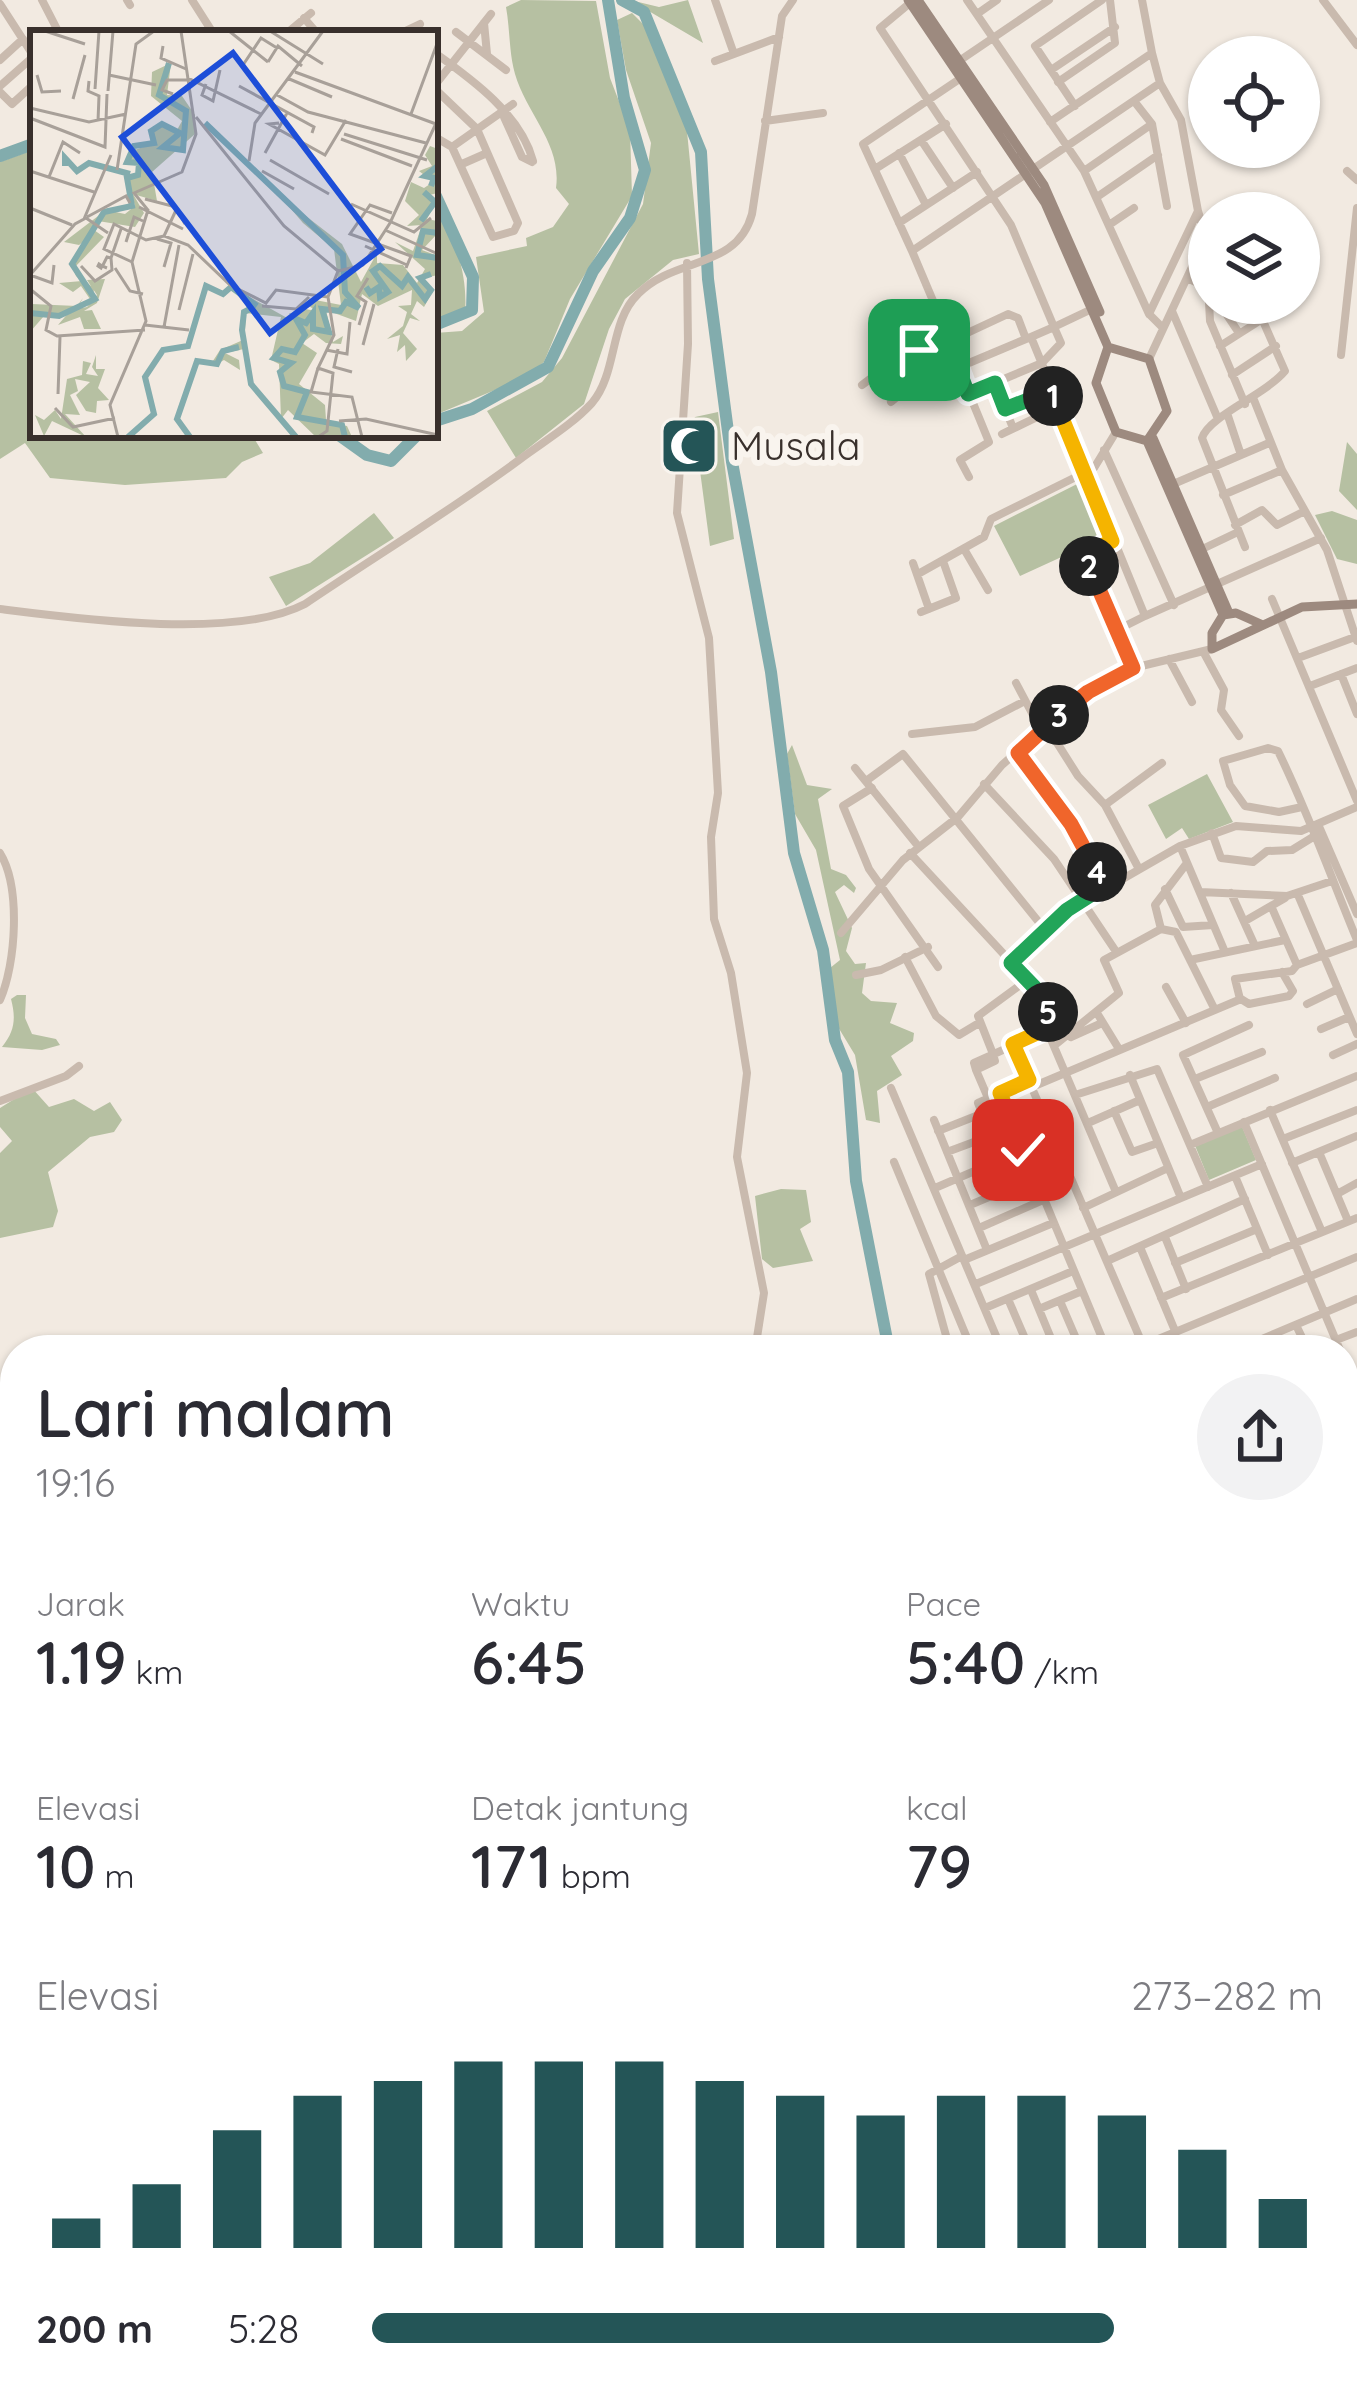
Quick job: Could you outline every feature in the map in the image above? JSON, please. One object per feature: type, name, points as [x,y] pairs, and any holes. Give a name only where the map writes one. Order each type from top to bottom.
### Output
[{"type":"street","points":[[42,0],[57,30]]},
{"type":"street","points":[[192,0],[211,30]]},
{"type":"street","points":[[715,0],[734,54]]},
{"type":"street","points":[[0,609],[137,621],[254,622],[291,612],[488,483],[589,406],[603,387],[630,303],[648,285],[691,262],[721,256],[736,247],[749,224],[782,16],[793,0]]},
{"type":"street","points":[[967,0],[1084,171],[1149,314],[1163,328]]},
{"type":"street","points":[[976,14],[997,0]]},
{"type":"street","points":[[956,64],[1049,0]]},
{"type":"street","points":[[1058,82],[1113,45],[1115,27],[1106,0],[1035,45],[1058,82],[1075,106]]},
{"type":"street","points":[[1142,0],[1160,83],[1181,120],[1194,192]]},
{"type":"street","points":[[1323,0],[1357,45]]},
{"type":"street","points":[[968,394],[1042,363],[1060,345],[993,197],[880,28],[912,1],[1030,172]]},
{"type":"street","points":[[0,4],[30,51]]},
{"type":"street","points":[[438,83],[491,14]]},
{"type":"street","points":[[290,30],[308,15],[316,30]]},
{"type":"street","points":[[484,23],[487,56]]},
{"type":"street","points":[[408,30],[420,24]]},
{"type":"street","points":[[1051,70],[1115,27]]},
{"type":"street","points":[[456,32],[506,70]]},
{"type":"street","points":[[715,61],[779,37]]},
{"type":"street","points":[[0,60],[23,39]]},
{"type":"street","points":[[1050,122],[1152,53]]},
{"type":"street","points":[[438,55],[502,111],[527,139],[532,163],[522,158],[502,111]]},
{"type":"street","points":[[30,59],[0,89],[11,104],[30,88]]},
{"type":"street","points":[[956,64],[961,78],[1060,214],[1111,346],[1096,383],[1116,432]]},
{"type":"street","points":[[961,78],[863,142],[913,251],[989,442],[960,460],[969,478]]},
{"type":"street","points":[[913,251],[1160,83]]},
{"type":"street","points":[[438,90],[477,129],[518,223],[514,231],[493,237],[463,164],[452,147],[438,138]]},
{"type":"street","points":[[1134,101],[1152,124],[1167,206]]},
{"type":"street","points":[[452,147],[513,104]]},
{"type":"street","points":[[765,121],[823,113]]},
{"type":"street","points":[[874,169],[946,124]]},
{"type":"street","points":[[1084,171],[1152,124]]},
{"type":"street","points":[[921,140],[953,188]]},
{"type":"street","points":[[463,164],[487,153]]},
{"type":"street","points":[[899,153],[926,205]]},
{"type":"street","points":[[1097,197],[1158,154]]},
{"type":"street","points":[[1347,170],[1357,180]]},
{"type":"street","points":[[899,223],[977,172]]},
{"type":"street","points":[[1109,225],[1134,208]]},
{"type":"street","points":[[1341,355],[1352,288],[1357,208]]},
{"type":"street","points":[[1149,314],[1188,232]]},
{"type":"street","points":[[691,262],[677,513],[709,638],[718,793],[711,837],[714,919],[743,1034],[747,1099],[737,1164],[764,1293],[757,1335]]},
{"type":"street","points":[[1150,439],[1168,406],[1149,359],[1187,278]]},
{"type":"street","points":[[957,368],[1095,308]]},
{"type":"street","points":[[1172,310],[1241,455]]},
{"type":"street","points":[[862,385],[910,350],[923,352],[1011,314],[1042,363],[1145,616]]},
{"type":"street","points":[[1214,324],[1232,375],[1321,538],[1356,639],[1298,658]]},
{"type":"street","points":[[1234,324],[1240,333]]},
{"type":"street","points":[[1220,346],[1254,324]]},
{"type":"street","points":[[1245,547],[1202,438],[1285,371],[1267,324]]},
{"type":"street","points":[[1111,346],[1149,359]]},
{"type":"street","points":[[1232,375],[1276,346]]},
{"type":"street","points":[[891,402],[926,373],[923,352]]},
{"type":"street","points":[[995,383],[1013,428]]},
{"type":"street","points":[[1005,409],[1051,391]]},
{"type":"street","points":[[1001,434],[1058,407]]},
{"type":"street","points":[[1116,432],[1150,439]]},
{"type":"street","points":[[918,574],[986,536],[992,519],[1096,466],[1116,432]]},
{"type":"street","points":[[1150,439],[1226,614]]},
{"type":"street","points":[[1170,485],[1269,443]]},
{"type":"street","points":[[1104,450],[1174,605]]},
{"type":"street","points":[[1223,495],[1282,470]]},
{"type":"street","points":[[1199,551],[1262,510],[1277,525],[1305,511]]},
{"type":"street","points":[[1118,630],[1321,538]]},
{"type":"street","points":[[1112,541],[1085,556],[1133,668]]},
{"type":"street","points":[[964,549],[988,590]]},
{"type":"street","points":[[913,563],[925,610],[956,596],[943,561]]},
{"type":"street","points":[[1212,833],[1223,860],[1242,863],[1268,850],[1292,850],[1314,830],[1357,804],[1272,599]]},
{"type":"street","points":[[842,933],[914,850],[958,817],[984,784],[1088,692],[1133,668],[1208,651],[1311,604],[1357,604]]},
{"type":"street","points":[[1226,614],[1263,625]]},
{"type":"street","points":[[1226,614],[1212,633],[1208,651],[1225,690],[1221,710],[1239,736]]},
{"type":"street","points":[[1168,659],[1192,702]]},
{"type":"street","points":[[1310,686],[1357,668]]},
{"type":"street","points":[[1341,674],[1357,714]]},
{"type":"street","points":[[1016,683],[1023,702],[1105,805],[1139,869]]},
{"type":"street","points":[[912,734],[975,727],[1023,702]]},
{"type":"street","points":[[1302,807],[1280,812],[1246,806],[1229,785],[1223,761],[1277,749],[1357,914]]},
{"type":"street","points":[[1018,753],[1071,824],[1103,887]]},
{"type":"street","points":[[938,967],[881,887],[843,806],[903,754],[1046,931]]},
{"type":"street","points":[[1105,805],[1162,763]]},
{"type":"street","points":[[855,768],[914,850],[1045,1001],[1046,1029],[1116,1192]]},
{"type":"street","points":[[1346,775],[1357,771]]},
{"type":"street","points":[[984,784],[1054,859],[1115,950]]},
{"type":"street","points":[[1011,963],[1103,887],[1180,846],[1236,826],[1314,830]]},
{"type":"street","points":[[1282,972],[1292,994],[1250,1004],[1241,999],[1232,981],[1282,972],[1357,941],[1314,830]]},
{"type":"street","points":[[1180,846],[1225,952]]},
{"type":"street","points":[[0,853],[11,907],[0,1000]]},
{"type":"street","points":[[1161,929],[1154,904],[1187,863]]},
{"type":"street","points":[[1245,921],[1332,880]]},
{"type":"street","points":[[1166,889],[1190,960],[1215,1010]]},
{"type":"street","points":[[1200,892],[1292,896]]},
{"type":"street","points":[[1231,893],[1255,946]]},
{"type":"street","points":[[1292,896],[1357,1034]]},
{"type":"street","points":[[0,916],[11,907]]},
{"type":"street","points":[[1272,908],[1297,965]]},
{"type":"street","points":[[1056,1044],[1119,991],[1103,962],[1115,950],[1161,929],[1213,925]]},
{"type":"street","points":[[1190,960],[1285,940]]},
{"type":"street","points":[[856,975],[928,947]]},
{"type":"street","points":[[905,957],[945,1028],[959,1035],[980,1023]]},
{"type":"street","points":[[988,1098],[976,1070],[995,1061],[980,1012],[1027,980]]},
{"type":"street","points":[[1166,987],[1186,1023]]},
{"type":"street","points":[[1307,1004],[1338,989]]},
{"type":"street","points":[[1012,1187],[978,1102],[1241,999]]},
{"type":"street","points":[[1096,1013],[1119,1049]]},
{"type":"street","points":[[1322,1029],[1349,1016]]},
{"type":"street","points":[[1056,1044],[1102,1023]]},
{"type":"street","points":[[1218,1133],[1183,1055],[1249,1025]]},
{"type":"street","points":[[993,1054],[1046,1029]]},
{"type":"street","points":[[1013,1044],[1140,1335]]},
{"type":"street","points":[[1333,1055],[1357,1044]]},
{"type":"street","points":[[1195,1079],[1262,1052]]},
{"type":"street","points":[[0,1101],[66,1076],[79,1066]]},
{"type":"street","points":[[1076,1094],[1159,1070],[1208,1187]]},
{"type":"street","points":[[1130,1075],[1180,1198]]},
{"type":"street","points":[[1190,1145],[1357,1076]]},
{"type":"street","points":[[1207,1107],[1274,1078]]},
{"type":"street","points":[[891,1088],[994,1335]]},
{"type":"street","points":[[1000,1093],[1101,1335]]},
{"type":"street","points":[[1088,1123],[1140,1100]]},
{"type":"street","points":[[1283,1139],[1357,1110]]},
{"type":"street","points":[[1114,1111],[1132,1153],[1158,1143]]},
{"type":"street","points":[[1270,1111],[1322,1232]]},
{"type":"street","points":[[981,1114],[936,1126],[987,1250]]},
{"type":"street","points":[[1244,1122],[1334,1335]]},
{"type":"street","points":[[947,1152],[990,1136]]},
{"type":"street","points":[[1292,1163],[1357,1136]]},
{"type":"street","points":[[935,1188],[1054,1137]]},
{"type":"street","points":[[1161,1298],[1353,1220],[1319,1152]]},
{"type":"street","points":[[893,1162],[966,1335]]},
{"type":"street","points":[[976,1284],[1262,1164]]},
{"type":"street","points":[[1083,1208],[1168,1168]]},
{"type":"street","points":[[1235,1176],[1268,1255]]},
{"type":"street","points":[[970,1205],[1034,1178]]},
{"type":"street","points":[[1336,1194],[1357,1184]]},
{"type":"street","points":[[1107,1261],[1245,1199]]},
{"type":"street","points":[[979,1228],[1043,1200]]},
{"type":"street","points":[[946,1335],[929,1276],[938,1265],[1053,1223]]},
{"type":"street","points":[[1175,1263],[1257,1229]]},
{"type":"street","points":[[1165,1237],[1186,1289]]},
{"type":"street","points":[[1139,1247],[1178,1335]]},
{"type":"street","points":[[1168,1335],[1357,1257]]},
{"type":"street","points":[[985,1308],[1073,1271]]},
{"type":"street","points":[[1031,1290],[1048,1335]]},
{"type":"street","points":[[1039,1309],[1082,1292]]},
{"type":"street","points":[[1009,1299],[1024,1335]]},
{"type":"street","points":[[1271,1335],[1357,1299]]},
{"type":"street","points":[[1060,1301],[1075,1335]]},
{"type":"street","points":[[1296,1324],[1301,1335]]},
{"type":"green space","points":[[521,0],[596,1],[610,78],[630,130],[632,196],[570,299],[544,362],[524,378],[438,414],[438,333],[462,331],[484,312],[476,257],[527,246],[526,238],[553,227],[569,204],[556,188],[554,157],[520,89],[506,7]]},
{"type":"green space","points":[[630,0],[659,7],[688,0],[703,43]]},
{"type":"green space","points":[[632,13],[650,31],[686,121],[699,254],[673,260],[625,299],[609,329],[584,404],[516,458],[487,411],[542,382],[562,358],[643,204],[651,143],[626,70],[617,20]]},
{"type":"green space","points":[[30,151],[30,438],[254,438],[263,453],[242,462],[226,478],[125,485],[50,478],[25,443],[0,459],[0,162]]},
{"type":"green space","points":[[438,211],[459,257],[465,313],[438,320]]},
{"type":"green space","points":[[718,412],[734,539],[710,546],[695,433],[690,428],[695,417]]},
{"type":"green space","points":[[1347,442],[1357,454],[1357,510],[1339,491]]},
{"type":"green space","points":[[1081,482],[1103,538],[1020,576],[994,526]]},
{"type":"green space","points":[[1332,511],[1357,520],[1357,564],[1337,559],[1315,515]]},
{"type":"green space","points":[[374,513],[394,538],[286,606],[269,577],[310,563]]},
{"type":"green space","points":[[792,745],[807,785],[832,789],[818,799],[831,869],[846,875],[856,888],[854,893],[844,885],[835,892],[852,928],[846,951],[855,964],[866,963],[862,993],[871,1001],[897,1003],[890,1023],[914,1033],[913,1041],[891,1056],[902,1075],[877,1091],[880,1123],[866,1120],[855,1055],[835,1022],[830,968],[840,960],[816,850],[795,814],[787,754]]},
{"type":"green space","points":[[1207,774],[1233,822],[1189,839],[1182,828],[1166,839],[1148,805]]},
{"type":"green space","points":[[26,995],[25,1018],[32,1034],[56,1039],[60,1045],[42,1050],[2,1047],[12,1030],[11,999]]},
{"type":"green space","points":[[32,1088],[49,1107],[74,1099],[94,1111],[110,1102],[122,1120],[114,1132],[90,1137],[48,1172],[58,1211],[53,1227],[0,1238],[0,1153],[12,1141],[0,1127],[0,1108]]},
{"type":"green space","points":[[1241,1124],[1256,1160],[1209,1180],[1194,1143]]},
{"type":"green space","points":[[781,1189],[806,1190],[811,1222],[800,1229],[813,1261],[773,1268],[762,1259],[755,1196]]},
{"type":"waterway","points":[[438,420],[472,409],[548,367],[593,271],[630,218],[645,170],[624,98],[608,0]]},
{"type":"waterway","points":[[622,0],[644,12],[701,152],[708,279],[732,462],[771,672],[794,853],[823,950],[835,1040],[848,1072],[856,1181],[886,1335]]},
{"type":"waterway","points":[[0,156],[30,145]]},
{"type":"waterway","points":[[438,201],[473,277],[472,310],[438,324]]},
{"type":"waterway","points":[[343,438],[367,455],[391,461],[414,438]]},
{"type":"place","name":"Musala","points":[[689,446]]},
{"type":"route","points":[[919,350],[948,342],[968,394],[995,383],[1005,409],[1051,391],[1112,541],[1085,556],[1133,668],[1069,706],[1018,753],[1071,824],[1103,887],[1067,910],[1011,963],[1048,1009],[1046,1029],[1013,1044],[1029,1080],[1000,1093],[1023,1150]]}]
